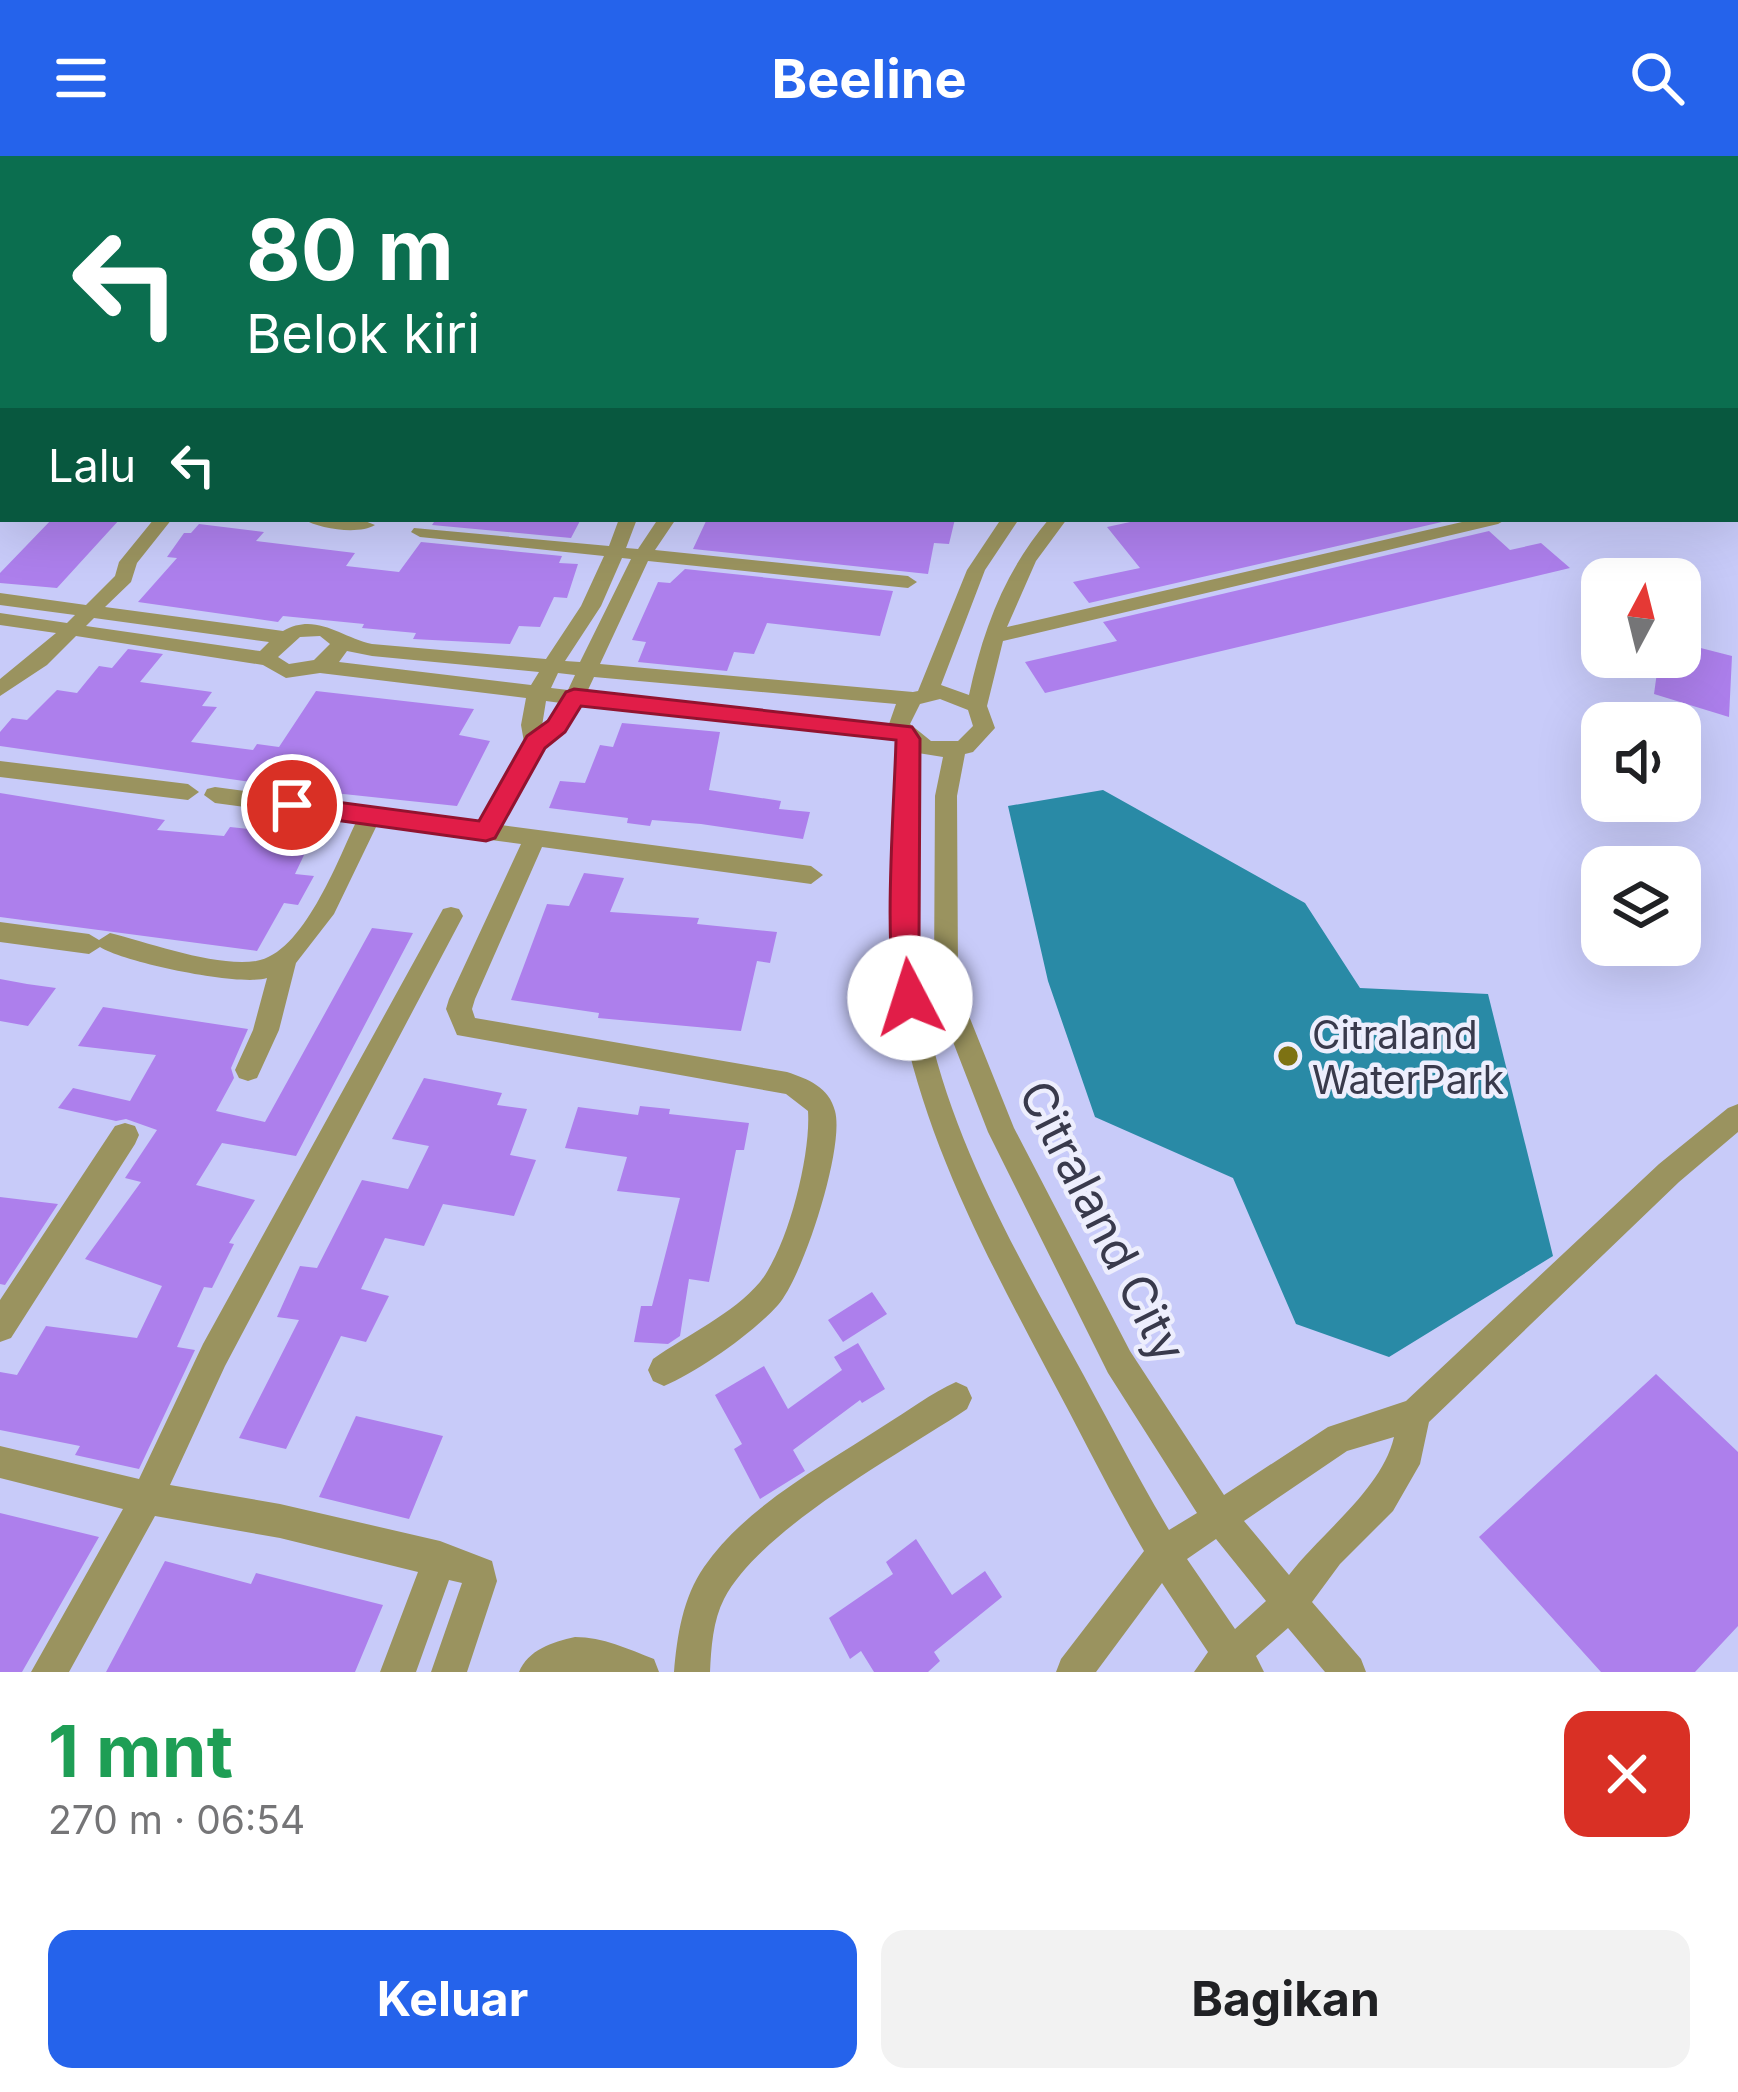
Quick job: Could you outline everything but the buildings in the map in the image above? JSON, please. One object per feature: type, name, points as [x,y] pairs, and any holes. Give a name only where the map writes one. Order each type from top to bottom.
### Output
[{"type":"street","points":[[6,682],[40,660],[68,620],[124,578],[128,562],[161,522]]},
{"type":"street","points":[[339,522],[367,525]]},
{"type":"street","points":[[536,742],[530,729],[540,694],[592,605],[627,522]]},
{"type":"street","points":[[486,831],[536,742],[557,726],[574,697],[643,554],[665,522]]},
{"type":"street","points":[[1008,522],[986,552],[920,696],[900,715],[906,736],[905,943],[922,1051],[978,1209],[1162,1555],[1230,1666],[1289,1604],[1328,1552],[1381,1499],[1404,1464],[1415,1414]]},
{"type":"street","name":"Citraland City","points":[[1055,522],[1031,548],[991,637],[977,706],[985,720],[980,736],[955,750],[946,796],[943,935],[956,1016],[1003,1132],[1119,1362],[1218,1516],[1348,1672]]},
{"type":"street","points":[[991,637],[1485,522]]},
{"type":"street","points":[[420,532],[908,582]]},
{"type":"street","points":[[966,596],[1004,604]]},
{"type":"street","points":[[0,599],[68,620],[268,659],[286,671],[320,666],[906,736],[934,750],[955,750]]},
{"type":"street","points":[[0,619],[282,638]]},
{"type":"street","points":[[268,659],[282,638],[296,631],[325,630],[340,643],[807,689],[955,694],[977,706]]},
{"type":"street","points":[[320,666],[335,656],[340,643]]},
{"type":"street","points":[[796,724],[807,689]]},
{"type":"street","points":[[0,769],[188,792]]},
{"type":"street","points":[[215,795],[811,875]]},
{"type":"street","points":[[248,1070],[266,1030],[284,962],[319,917],[370,816]]},
{"type":"street","points":[[535,838],[462,999],[459,1009],[466,1027],[787,1083],[805,1090],[821,1108],[823,1128],[809,1189],[770,1292],[664,1370]]},
{"type":"street","points":[[49,1672],[147,1498],[214,1354],[451,916]]},
{"type":"street","points":[[0,932],[100,944],[253,972],[284,962]]},
{"type":"street","points":[[1074,1672],[1162,1555],[1339,1438],[1415,1414],[1669,1173],[1738,1116]]},
{"type":"street","points":[[0,1327],[125,1135]]},
{"type":"street","points":[[692,1672],[694,1634],[716,1579],[753,1537],[956,1398]]},
{"type":"street","points":[[0,1462],[147,1498],[280,1521],[440,1558],[480,1573],[449,1672]]},
{"type":"street","points":[[398,1672],[440,1558]]},
{"type":"street","points":[[537,1672],[554,1659],[577,1652],[640,1672]]},
{"type":"water","name":"Citraland WaterPark","points":[[1103,790],[1305,903],[1360,988],[1488,994],[1553,1256],[1389,1357],[1296,1324],[1233,1178],[1095,1117],[1048,981],[1008,806]]},
{"type":"place","name":"Citraland WaterPark","points":[[1288,1056]]},
{"type":"route","points":[[292,805],[486,831],[536,742],[557,726],[574,697],[903,733],[908,739],[905,943],[910,998]]}]
